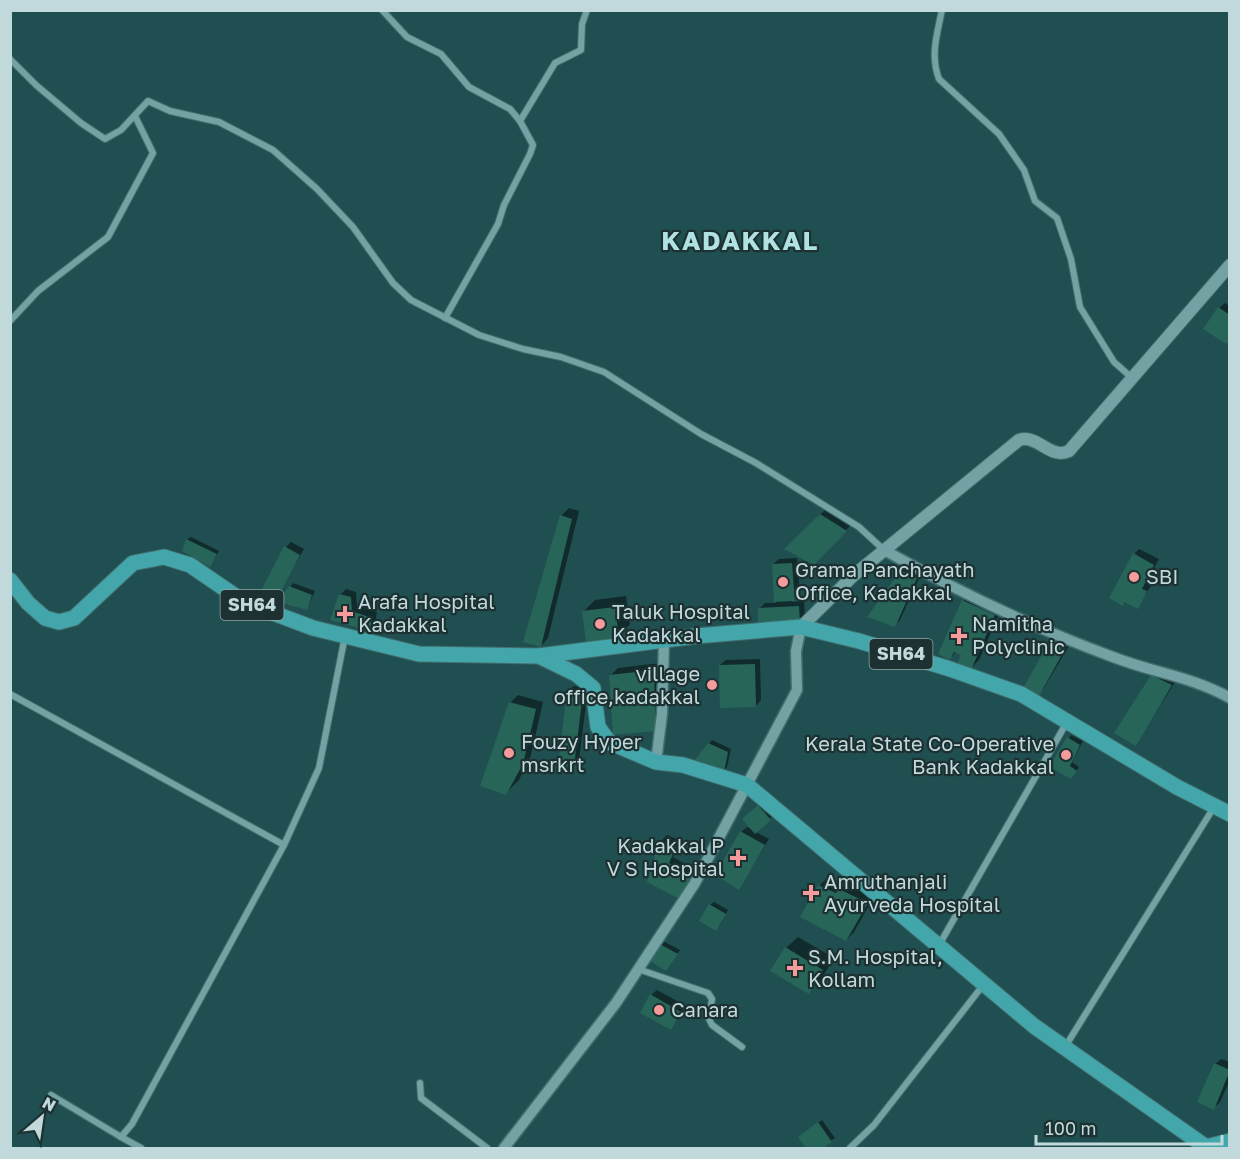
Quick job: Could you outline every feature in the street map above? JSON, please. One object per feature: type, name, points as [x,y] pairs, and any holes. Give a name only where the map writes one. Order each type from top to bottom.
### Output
[{"type":"main road","points":[[801,627],[854,574],[1019,440],[1032,439],[1055,453],[1069,451],[1230,265]]},
{"type":"main road","name":"SH64","points":[[10,580],[45,618],[59,622],[74,618],[133,563],[164,557],[190,565],[244,602],[313,628],[419,654],[539,656],[801,627],[859,641],[960,672],[1021,694],[1177,788],[1230,814]]},
{"type":"main road","points":[[539,656],[576,674],[593,688],[598,727],[609,742],[656,762],[683,765],[747,785],[1034,1026],[1211,1147],[1230,1141]]},
{"type":"street","points":[[382,10],[407,37],[441,54],[469,87],[510,110],[520,121],[532,145],[530,154],[504,205],[498,224],[445,318]]},
{"type":"street","points":[[520,121],[555,63],[582,50],[582,24],[587,10]]},
{"type":"street","points":[[942,10],[934,49],[935,68],[939,79],[999,134],[1024,170],[1035,201],[1057,218],[1071,259],[1080,307],[1114,362],[1131,377]]},
{"type":"street","points":[[10,59],[36,85],[105,139],[121,130],[148,101],[170,111],[219,122],[273,150],[317,189],[353,227],[393,283],[411,300],[494,340],[561,357],[604,372],[701,434],[756,463],[859,527],[884,550],[933,578],[1050,632],[1136,666],[1185,677],[1230,698]]},
{"type":"street","points":[[10,321],[38,291],[108,237],[153,153],[135,116]]},
{"type":"street","points":[[504,1149],[616,1004],[695,883],[797,690],[796,651],[801,627]]},
{"type":"street","points":[[120,1137],[132,1124],[284,845],[319,768],[345,636]]},
{"type":"street","points":[[656,762],[662,714],[664,642]]},
{"type":"street","points":[[10,694],[284,845]]},
{"type":"street","points":[[938,946],[1068,722]]},
{"type":"street","points":[[1065,1047],[1214,806]]},
{"type":"street","points":[[638,969],[708,993],[712,999],[709,1018],[712,1025],[742,1047]]},
{"type":"street","points":[[850,1149],[874,1125],[984,984]]},
{"type":"street","points":[[420,1083],[422,1098],[487,1149]]},
{"type":"street","points":[[51,1095],[141,1149]]},
{"type":"building","points":[[1218,307],[1230,315],[1230,340],[1226,344],[1203,329]]},
{"type":"building","points":[[820,514],[847,531],[814,565],[784,549]]},
{"type":"building","points":[[560,515],[572,519],[541,647],[523,642]]},
{"type":"building","points":[[186,539],[217,554],[210,567],[182,551]]},
{"type":"building","points":[[284,546],[300,555],[278,597],[262,589]]},
{"type":"building","name":"SBI","points":[[1133,553],[1154,565],[1142,589],[1147,591],[1138,609],[1124,602],[1123,606],[1109,598]]},
{"type":"building","name":"Grama Panchayath Office, Kadakkal","points":[[792,563],[795,601],[774,602],[772,564]]},
{"type":"building","points":[[901,570],[917,578],[895,627],[867,617]]},
{"type":"building","points":[[289,586],[312,595],[307,610],[278,602]]},
{"type":"building","points":[[339,594],[351,597],[352,611],[372,618],[370,631],[330,620]]},
{"type":"building","points":[[962,600],[995,615],[971,670],[957,664],[961,655],[954,652],[950,660],[938,654]]},
{"type":"building","points":[[799,606],[800,623],[758,624],[758,608]]},
{"type":"building","name":"Taluk Hospital Kadakkal","points":[[615,607],[619,637],[586,642],[582,611]]},
{"type":"building","points":[[1052,637],[1068,644],[1039,696],[1023,688]]},
{"type":"building","points":[[755,664],[756,707],[720,708],[719,665]]},
{"type":"building","points":[[654,670],[656,731],[613,735],[609,675]]},
{"type":"building","points":[[1151,675],[1172,685],[1136,746],[1114,733]]},
{"type":"building","points":[[567,691],[583,693],[574,767],[558,765]]},
{"type":"building","name":"Fouzy Hyper msrkrt","points":[[509,702],[536,709],[523,764],[506,795],[480,786]]},
{"type":"building","name":"Kerala State Co-Operative Bank Kadakkal","points":[[1067,737],[1080,745],[1070,766],[1077,771],[1071,779],[1049,767]]},
{"type":"building","points":[[708,743],[728,752],[724,772],[692,764]]},
{"type":"building","points":[[758,805],[771,820],[755,834],[742,819]]},
{"type":"building","points":[[740,831],[765,845],[739,890],[715,875]]},
{"type":"building","points":[[660,839],[676,847],[669,863],[693,878],[681,900],[647,882]]},
{"type":"building","points":[[818,885],[836,893],[839,889],[868,903],[846,941],[800,917]]},
{"type":"building","points":[[709,904],[726,914],[716,931],[699,921]]},
{"type":"building","points":[[656,942],[678,954],[666,971],[647,959]]},
{"type":"building","points":[[785,947],[823,970],[809,994],[770,971]]},
{"type":"building","points":[[650,994],[681,1012],[671,1030],[640,1013]]},
{"type":"building","points":[[1214,1063],[1230,1070],[1214,1110],[1197,1102]]},
{"type":"building","points":[[818,1122],[832,1142],[823,1148],[806,1148],[798,1137]]},
{"type":"place","name":"SBI","points":[[1134,577]]},
{"type":"place","name":"Grama Panchayath Office, Kadakkal","points":[[783,582]]},
{"type":"place","name":"Arafa Hospital Kadakkal","points":[[345,614]]},
{"type":"place","name":"Taluk Hospital Kadakkal","points":[[600,624]]},
{"type":"place","name":"Namitha Polyclinic","points":[[959,636]]},
{"type":"place","name":"village office,kadakkal","points":[[712,685]]},
{"type":"place","name":"Fouzy Hyper msrkrt","points":[[509,753]]},
{"type":"place","name":"Kerala State Co-Operative Bank Kadakkal","points":[[1066,755]]},
{"type":"place","name":"Kadakkal P V S Hospital","points":[[738,858]]},
{"type":"place","name":"Amruthanjali Ayurveda Hospital","points":[[811,893]]},
{"type":"place","name":"S.M. Hospital, Kollam","points":[[795,968]]},
{"type":"place","name":"Canara","points":[[659,1010]]},
{"type":"district","name":"KADAKKAL","points":[[740,241]]}]
